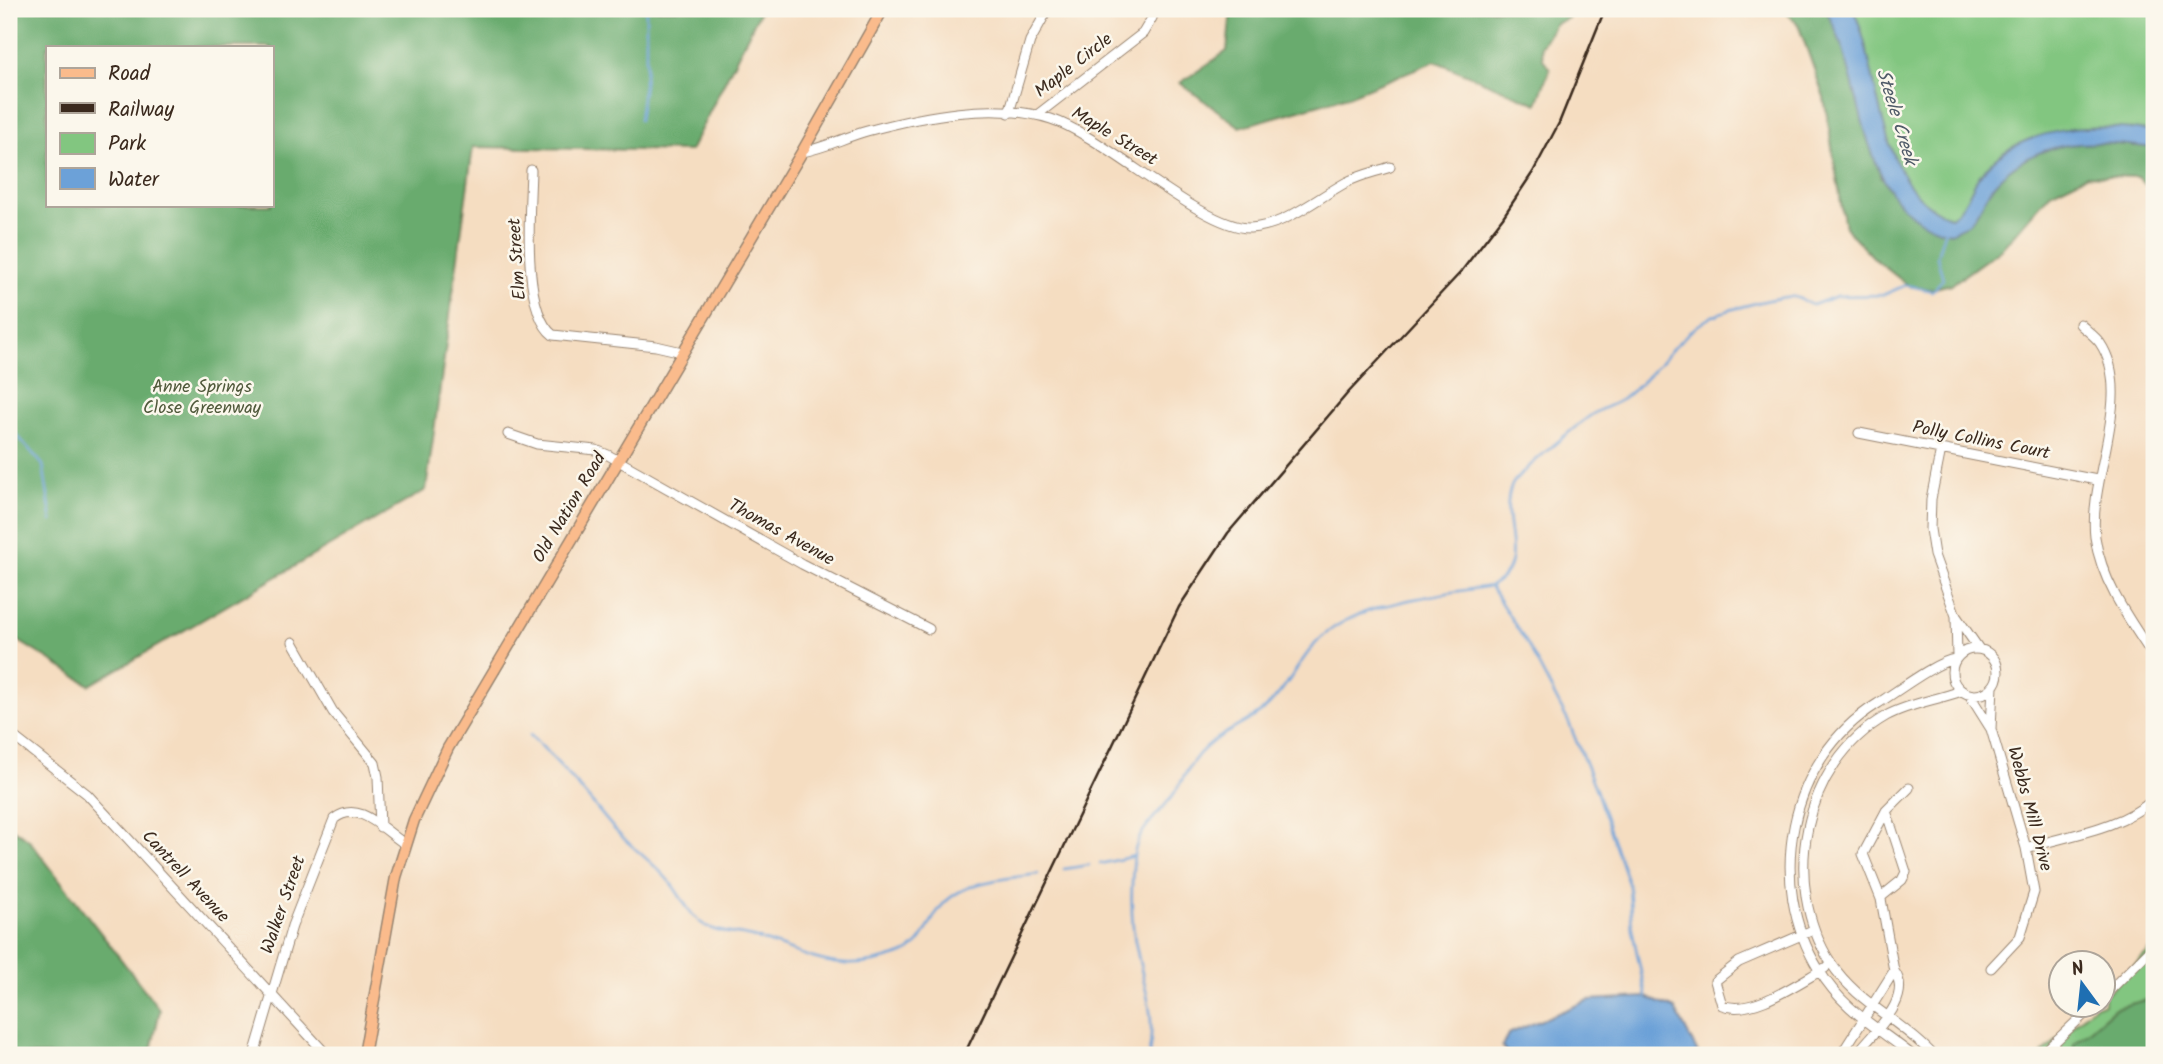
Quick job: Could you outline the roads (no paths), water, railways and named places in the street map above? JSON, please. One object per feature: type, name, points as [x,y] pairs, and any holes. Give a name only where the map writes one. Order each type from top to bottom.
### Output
[{"type":"main road","name":"Old Nation Road","points":[[364,1055],[388,912],[405,844],[449,748],[802,152],[883,9]]},
{"type":"street","name":"Maple Circle","points":[[1009,113],[1030,41],[1048,9]]},
{"type":"street","name":"Maple Circle","points":[[1037,115],[1143,33],[1152,18],[1153,9]]},
{"type":"street","name":"Maple Street","points":[[802,152],[866,131],[937,116],[1009,113],[1037,115],[1066,125],[1192,204],[1244,228],[1279,220],[1348,181],[1390,167]]},
{"type":"street","name":"Elm Street","points":[[531,170],[530,255],[536,302],[543,328],[553,335],[656,346],[682,352]]},
{"type":"street","points":[[2080,324],[2100,343],[2113,376],[2113,403],[2097,480],[2096,540],[2105,573],[2154,657]]},
{"type":"street","name":"Polly Collins Court","points":[[1859,433],[2097,480]]},
{"type":"street","name":"Thomas Avenue","points":[[508,434],[537,444],[596,450],[839,584],[929,629]]},
{"type":"street","points":[[1941,449],[1930,529],[1934,555],[1956,616],[1979,649]]},
{"type":"street","points":[[1956,616],[1956,658],[1952,678],[1965,692]]},
{"type":"street","points":[[293,642],[333,712],[375,763],[380,827]]},
{"type":"street","points":[[1912,1055],[1861,1020],[1819,971],[1801,935],[1787,867],[1793,825],[1815,768],[1847,728],[1867,710],[1956,658],[1965,650],[1979,649],[1988,652],[1997,665],[1993,686],[1981,694],[1965,692],[1908,705],[1884,717],[1857,739],[1834,764],[1806,828],[1801,866],[1813,930],[1832,965],[1856,992],[1933,1055]]},
{"type":"street","name":"Webbs Mill Drive","points":[[1991,729],[1993,686]]},
{"type":"street","name":"Webbs Mill Drive","points":[[1965,692],[1991,729],[2026,848],[2034,892],[2020,937],[1991,968]]},
{"type":"street","name":"Cantrell Avenue","points":[[9,733],[87,794],[327,1055]]},
{"type":"street","points":[[1856,1055],[1887,1017],[1898,998],[1900,988],[1899,978],[1894,971],[1881,897],[1863,854],[1886,811],[1909,788]]},
{"type":"street","points":[[2026,848],[2110,824],[2142,810],[2154,799]]},
{"type":"street","name":"Walker Street","points":[[254,1055],[298,910],[332,822],[350,810],[361,813],[405,844]]},
{"type":"street","points":[[1881,897],[1902,880],[1906,872],[1886,811]]},
{"type":"street","points":[[1793,825],[1806,828]]},
{"type":"street","points":[[1813,930],[1739,962],[1722,974],[1715,981],[1722,1005],[1734,1010],[1751,1007],[1832,965]]},
{"type":"street","points":[[2118,982],[2154,946]]},
{"type":"street","points":[[1841,1055],[1894,971]]},
{"type":"street","points":[[2041,1055],[2080,1018]]},
{"type":"water","points":[[1825,9],[1853,9],[1894,156],[1907,182],[1925,203],[1950,217],[1964,204],[1981,174],[1997,157],[2038,136],[2084,128],[2132,129],[2154,132],[2154,148],[2091,143],[2050,149],[2013,167],[1996,182],[1973,219],[1965,226],[1950,233],[1919,220],[1896,199],[1880,171],[1839,38]]},
{"type":"water","points":[[1646,997],[1675,1009],[1699,1055],[1509,1055],[1502,1047],[1508,1034],[1589,1000]]},
{"type":"waterway","points":[[639,120],[646,67],[646,9]]},
{"type":"waterway","points":[[1149,1055],[1150,1014],[1132,916],[1134,856],[1143,832],[1170,799],[1200,753],[1213,741],[1268,706],[1311,649],[1331,629],[1378,608],[1490,586],[1503,577],[1512,554],[1508,499],[1516,479],[1589,417],[1622,399],[1698,325],[1727,311],[1778,298],[1794,297],[1813,305],[1837,296],[1883,295],[1906,285],[1932,291],[1943,279],[1937,256],[1945,229]]},
{"type":"waterway","points":[[9,426],[43,465],[52,521]]},
{"type":"waterway","points":[[1490,586],[1528,645],[1569,723],[1596,790],[1629,886],[1632,929],[1646,997]]},
{"type":"waterway","points":[[530,735],[615,830],[663,874],[691,913],[703,924],[715,930],[752,937],[824,961],[858,964],[900,955],[920,941],[940,908],[960,892],[985,882],[1038,874]]},
{"type":"waterway","points":[[1100,864],[1134,856]]},
{"type":"waterway","points":[[1064,869],[1089,865]]},
{"type":"railway","points":[[964,1055],[1179,607],[1228,533],[1347,394],[1460,273],[1503,217],[1533,172],[1559,123],[1605,9]]},
{"type":"water label","name":"Steele Creek","points":[[1896,117]]},
{"type":"park label","name":"Anne Springs Close Greenway","points":[[202,397]]}]
